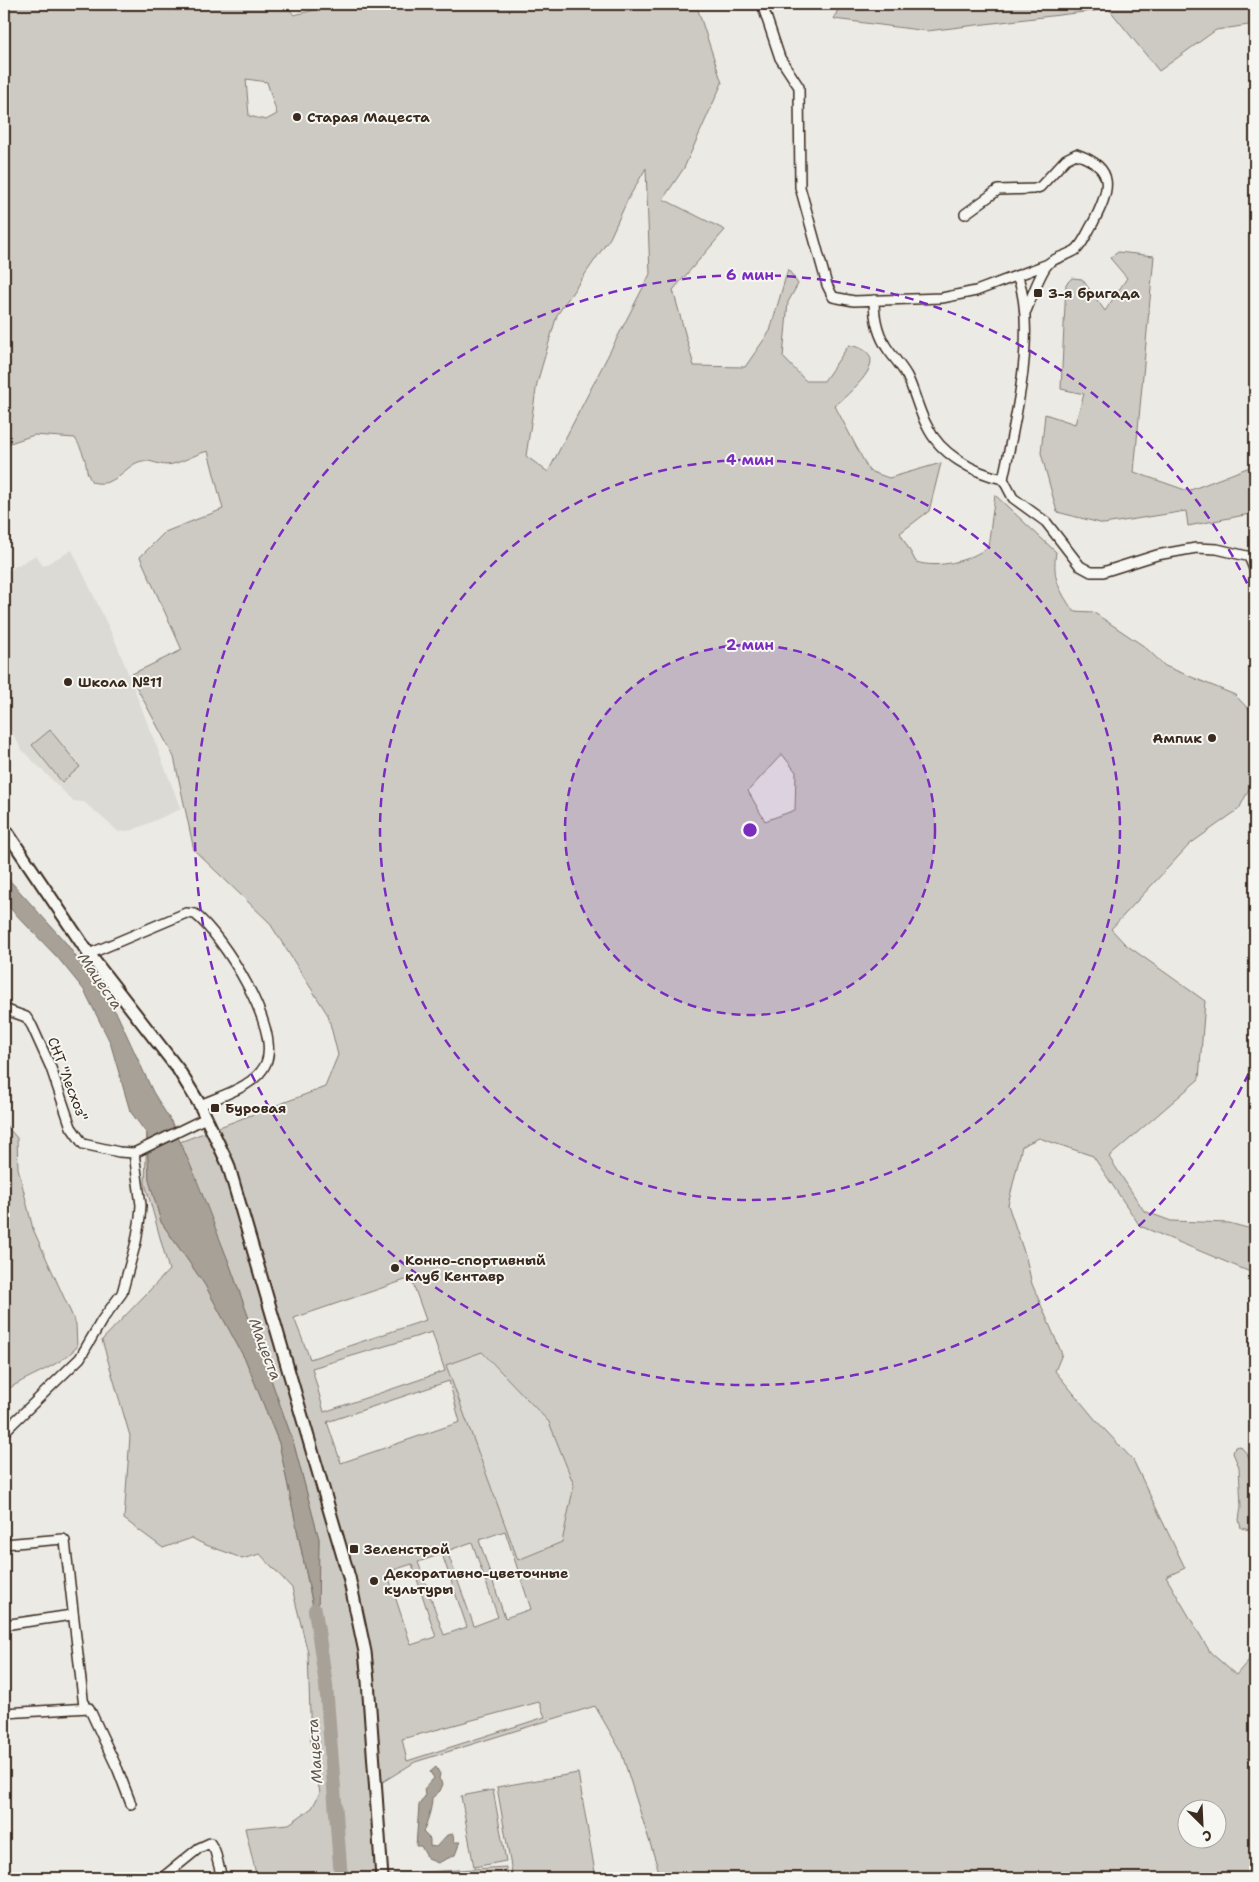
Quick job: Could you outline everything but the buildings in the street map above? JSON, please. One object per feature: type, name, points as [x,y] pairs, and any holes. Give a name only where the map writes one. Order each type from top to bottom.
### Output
[{"type":"main road","points":[[4,828],[89,954],[162,1046],[200,1105],[235,1186],[348,1577],[365,1652],[382,1878]]},
{"type":"street","points":[[762,4],[780,58],[799,87],[800,187],[827,285],[834,297],[841,300],[950,297],[1018,277],[1048,264],[1079,247],[1099,211],[1104,198],[1107,180],[1097,163],[1076,154],[1070,156],[1055,168],[1040,187],[1034,189],[998,190],[965,214]]},
{"type":"street","points":[[1026,311],[1048,264]]},
{"type":"street","points":[[1018,277],[1026,311],[1022,369],[1003,480],[1013,498],[1046,522],[1080,566],[1091,572],[1103,572],[1157,555],[1196,548],[1217,549],[1252,557],[1255,571]]},
{"type":"street","points":[[874,300],[877,326],[882,338],[907,375],[927,426],[933,436],[949,452],[970,467],[1003,480]]},
{"type":"street","points":[[89,954],[186,913],[195,914],[216,938],[252,992],[268,1032],[270,1050],[266,1064],[254,1078],[200,1105]]},
{"type":"street","name":"СНТ \"Лесхоз\"","points":[[4,1009],[26,1017],[32,1026],[51,1068],[70,1127],[83,1144],[119,1152],[138,1151]]},
{"type":"street","points":[[4,1432],[80,1358],[102,1320],[122,1293],[136,1242],[141,1204],[138,1151],[206,1118]]},
{"type":"street","points":[[4,1544],[62,1539],[65,1541],[84,1707]]},
{"type":"street","points":[[4,1625],[72,1615]]},
{"type":"street","points":[[4,1713],[84,1707],[91,1710],[131,1804]]},
{"type":"street","points":[[162,1878],[199,1848],[210,1843],[215,1851],[222,1878]]},
{"type":"shaded area","points":[[4,4],[285,4],[294,15],[339,4],[696,4],[722,83],[684,168],[663,199],[725,230],[673,290],[694,366],[745,367],[770,331],[788,269],[798,284],[788,302],[783,357],[806,381],[824,381],[849,345],[863,350],[870,356],[871,364],[867,373],[835,406],[869,471],[889,478],[941,463],[929,511],[900,533],[916,562],[934,565],[954,562],[963,560],[988,547],[995,495],[1056,552],[1056,577],[1073,611],[1093,612],[1145,647],[1165,666],[1235,695],[1255,716],[1255,777],[1239,809],[1190,844],[1111,929],[1125,944],[1205,1001],[1199,1079],[1109,1157],[1144,1211],[1171,1221],[1229,1223],[1255,1230],[1255,1274],[1140,1226],[1093,1156],[1039,1138],[1022,1146],[1008,1205],[1026,1258],[1032,1284],[1062,1354],[1055,1371],[1094,1418],[1133,1460],[1185,1568],[1166,1577],[1210,1652],[1236,1675],[1255,1653],[1255,1878],[661,1878],[621,1751],[595,1706],[415,1762],[376,1786],[377,1878],[257,1878],[245,1828],[289,1824],[312,1808],[320,1793],[311,1745],[308,1653],[292,1588],[260,1554],[242,1559],[192,1538],[163,1548],[124,1519],[130,1436],[102,1340],[169,1270],[145,1183],[147,1134],[149,1180],[161,1222],[205,1285],[246,1361],[279,1443],[317,1626],[319,1539],[293,1441],[229,1263],[180,1142],[325,1087],[338,1055],[328,1015],[269,922],[194,850],[174,757],[130,675],[182,650],[140,557],[165,532],[223,509],[208,451],[167,465],[140,461],[111,481],[99,483],[92,482],[75,438],[34,435],[4,445]],"holes":[[[246,79],[267,82],[277,114],[266,120],[249,116]],[[646,168],[650,274],[548,472],[526,456],[537,383],[557,315],[610,238],[628,199]],[[782,754],[796,772],[795,810],[765,821],[748,791]],[[411,1278],[426,1320],[310,1359],[294,1318]],[[432,1332],[445,1371],[324,1412],[312,1368]],[[482,1352],[549,1422],[574,1485],[562,1542],[518,1560],[446,1365]],[[449,1381],[460,1422],[341,1463],[327,1422]],[[505,1531],[531,1609],[505,1618],[479,1540]],[[472,1542],[498,1617],[474,1626],[447,1551]],[[442,1554],[467,1627],[444,1635],[418,1562]],[[412,1564],[436,1637],[411,1645],[387,1572]],[[539,1702],[545,1717],[407,1761],[402,1739]]]},
{"type":"shaded area","points":[[840,4],[1255,4],[1255,24],[1216,30],[1159,71],[1109,9],[927,31],[834,19]]},
{"type":"shaded area","points":[[1118,252],[1154,256],[1134,472],[1188,491],[1255,465],[1255,513],[1188,526],[1186,511],[1104,524],[1057,512],[1041,453],[1045,414],[1075,424],[1084,394],[1061,389],[1066,284],[1072,278],[1082,279],[1105,311],[1127,278],[1110,258]]},
{"type":"shaded area","name":"Школа №11","points":[[72,550],[117,645],[181,809],[133,830],[119,832],[84,802],[73,801],[22,750],[4,719],[4,573],[36,555],[43,566]]},
{"type":"shaded area","points":[[50,730],[80,767],[62,782],[32,745]]},
{"type":"shaded area","points":[[4,874],[66,943],[117,1014],[153,1092],[172,1123],[196,1178],[229,1263],[293,1441],[319,1539],[318,1629],[279,1443],[246,1361],[205,1285],[161,1222],[149,1180],[147,1134],[130,1111],[110,1042],[84,990],[58,958],[4,902]]},
{"type":"shaded area","points":[[4,1123],[17,1138],[18,1168],[33,1229],[76,1324],[77,1347],[52,1366],[4,1392]]},
{"type":"shaded area","points":[[481,1352],[549,1422],[574,1485],[562,1542],[518,1560],[446,1365]]},
{"type":"shaded area","points":[[1240,1446],[1248,1455],[1251,1466],[1255,1469],[1255,1527],[1250,1530],[1241,1528],[1239,1520],[1241,1507],[1239,1467],[1233,1453],[1235,1447]]},
{"type":"shaded area","points":[[436,1767],[440,1774],[439,1779],[443,1784],[440,1791],[432,1798],[428,1820],[423,1832],[430,1839],[430,1846],[436,1847],[447,1835],[453,1834],[454,1842],[460,1842],[455,1855],[438,1863],[428,1859],[421,1846],[416,1846],[419,1805],[425,1796],[424,1789],[434,1778],[430,1772]]},
{"type":"shaded area","points":[[578,1773],[596,1878],[513,1878],[497,1787]]},
{"type":"shaded area","points":[[493,1790],[506,1861],[474,1867],[461,1796]]},
{"type":"shaded area","points":[[506,1867],[506,1878],[394,1878],[393,1874]]},
{"type":"waterway","name":"Мацеста","points":[[315,1610],[326,1685],[341,1878]]},
{"type":"place","name":"Старая Мацеста","points":[[297,117]]},
{"type":"place","name":"3-я бригада","points":[[1038,293]]},
{"type":"place","name":"Школа №11","points":[[68,682]]},
{"type":"place","name":"Ампик","points":[[1212,738]]},
{"type":"place","name":"Буровая","points":[[215,1108]]},
{"type":"place","name":"Конно-спортивный клуб Кентавр","points":[[395,1268]]},
{"type":"place","name":"Зеленстрой","points":[[354,1549]]},
{"type":"place","name":"Декоративно-цветочные культуры","points":[[374,1581]]}]
